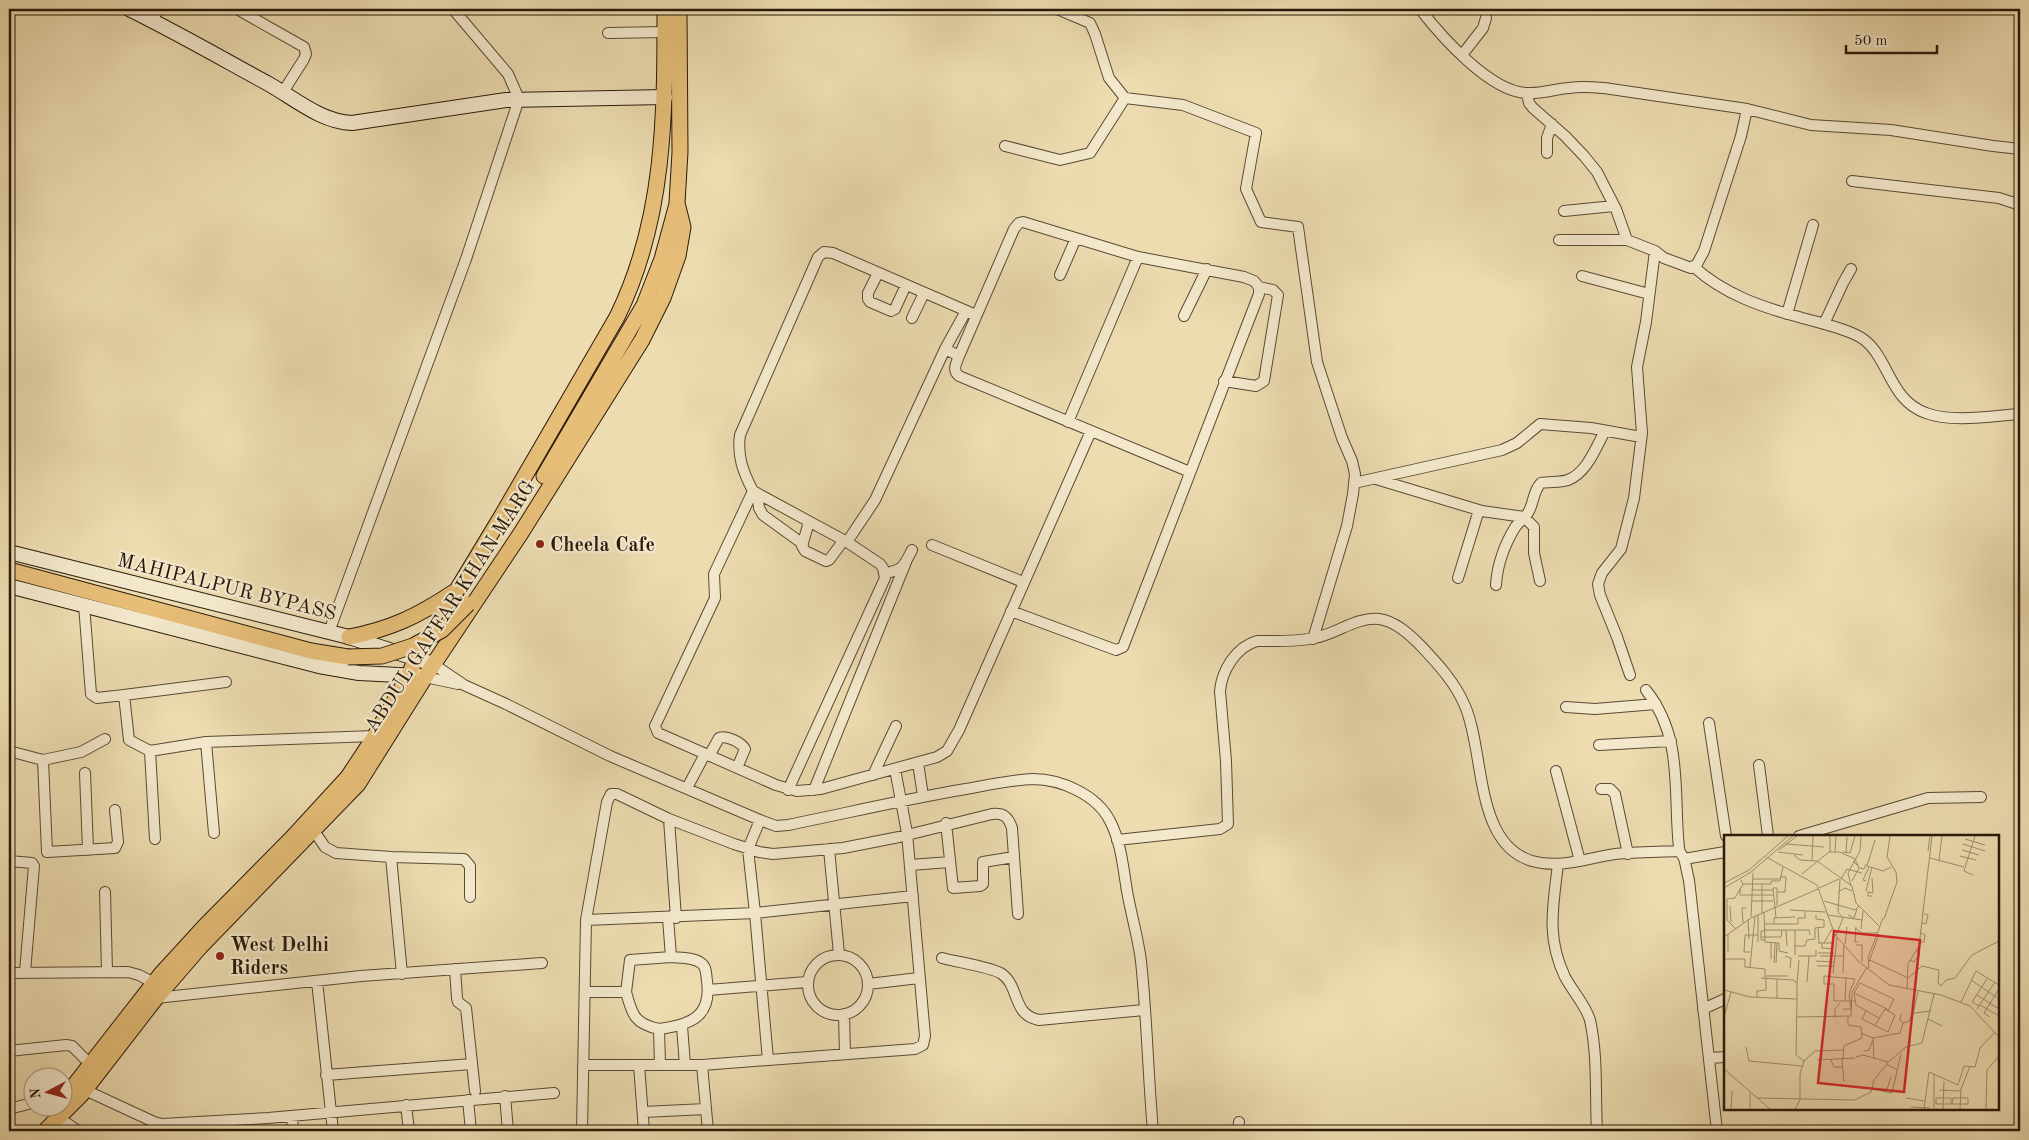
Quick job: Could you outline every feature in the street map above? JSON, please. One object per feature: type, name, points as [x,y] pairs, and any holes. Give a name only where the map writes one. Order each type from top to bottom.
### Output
[{"type":"main road","name":"ABDUL GAFFAR KHAN MARG","points":[[72,1088],[154,983],[205,926],[338,789],[358,763],[409,675],[416,658],[459,588],[626,299],[651,225],[660,167],[665,96],[665,9]]},
{"type":"main road","name":"ABDUL GAFFAR KHAN MARG","points":[[72,1100],[84,1090],[156,998],[200,947],[358,784],[424,677],[521,533],[650,323],[663,298],[678,256],[683,227],[677,203],[680,152],[679,9]]},
{"type":"main road","points":[[9,570],[311,651],[348,657],[382,656],[413,646],[442,630],[468,604],[496,560],[644,305],[662,259],[677,203]]},
{"type":"main road","points":[[349,637],[377,632],[402,622],[431,607],[459,588]]},
{"type":"main road","name":"ABDUL GAFFAR KHAN MARG","points":[[32,1131],[50,1118]]},
{"type":"main road","name":"ABDUL GAFFAR KHAN MARG","points":[[45,1131],[54,1118]]},
{"type":"street","points":[[130,9],[156,14],[325,118],[342,123],[455,106],[519,99],[665,96]]},
{"type":"street","points":[[237,9],[304,47],[306,54],[304,59],[283,92]]},
{"type":"street","points":[[329,632],[466,259],[519,99],[508,74],[453,9]]},
{"type":"street","points":[[1057,9],[1090,23],[1108,78],[1125,98],[1183,105],[1256,133],[1246,189],[1261,222],[1298,227],[1317,362],[1342,438],[1352,461],[1354,483],[1347,526],[1313,639]]},
{"type":"street","points":[[1420,9],[1432,25],[1483,73],[1502,86],[1527,94],[1584,86],[1747,109],[1811,125],[1891,130],[2020,149]]},
{"type":"street","points":[[1462,55],[1483,28],[1486,18]]},
{"type":"street","points":[[608,33],[665,32]]},
{"type":"street","points":[[1527,94],[1527,98],[1533,108],[1584,156],[1596,172],[1614,206],[1627,240]]},
{"type":"street","points":[[1006,146],[1060,160],[1090,153],[1125,98]]},
{"type":"street","points":[[1694,267],[1704,251],[1741,136],[1747,109]]},
{"type":"street","points":[[1546,153],[1547,138],[1552,124]]},
{"type":"street","points":[[1852,181],[1999,198],[2020,205]]},
{"type":"street","points":[[1564,211],[1614,206]]},
{"type":"street","points":[[1190,472],[959,376],[954,366],[1014,229],[1019,223],[1027,222],[1138,257],[1244,277],[1254,281],[1259,287],[1273,290],[1278,295],[1264,381],[1256,386],[1224,381]]},
{"type":"street","points":[[1787,314],[1813,225]]},
{"type":"street","points":[[1060,275],[1076,238]]},
{"type":"street","points":[[1559,240],[1627,240],[1655,250],[1664,258],[1688,267],[1694,267],[1725,290],[1765,308],[1850,333],[1868,343],[1877,354],[1891,382],[1917,410],[1934,416],[1952,417],[2020,414]]},
{"type":"street","points":[[1630,675],[1618,636],[1600,595],[1598,584],[1602,573],[1621,549],[1634,498],[1641,437],[1636,367],[1646,322],[1655,250]]},
{"type":"street","points":[[803,544],[763,515],[755,492],[745,476],[738,453],[740,435],[818,257],[824,252],[832,253],[976,315]]},
{"type":"street","points":[[1068,422],[1138,257]]},
{"type":"street","points":[[1184,316],[1207,269]]},
{"type":"street","points":[[1824,324],[1842,283],[1851,269]]},
{"type":"street","points":[[878,273],[868,293],[870,302],[891,311],[895,309],[906,285]]},
{"type":"street","points":[[1582,276],[1649,294]]},
{"type":"street","points":[[1011,611],[1116,650],[1123,647],[1259,294],[1259,287]]},
{"type":"street","points":[[912,318],[924,293]]},
{"type":"street","points":[[809,522],[802,548],[826,561],[832,559],[875,500],[945,349],[966,311]]},
{"type":"street","points":[[945,349],[959,356]]},
{"type":"street","points":[[1354,483],[1502,450],[1517,443],[1532,428],[1540,424],[1591,428],[1641,437]]},
{"type":"street","points":[[755,492],[714,574],[716,598],[655,726],[658,732],[788,790],[814,790],[918,763],[937,757],[947,751],[953,742],[1091,431]]},
{"type":"street","points":[[1496,585],[1498,568],[1504,551],[1515,528],[1532,504],[1537,487],[1541,483],[1560,482],[1578,475],[1605,431]]},
{"type":"street","points":[[1374,478],[1479,510],[1524,517],[1530,521],[1535,533],[1534,553],[1540,581]]},
{"type":"street","points":[[755,492],[846,541],[880,564],[885,573],[885,578],[788,790]]},
{"type":"street","points":[[1458,578],[1479,510]]},
{"type":"street","points":[[932,546],[1024,582]]},
{"type":"street","points":[[814,790],[912,550]]},
{"type":"street","name":"MAHIPALPUR BYPASS","points":[[9,552],[349,637],[433,664]]},
{"type":"street","points":[[885,573],[900,570],[906,562]]},
{"type":"street","points":[[9,586],[319,666],[359,672],[409,675],[464,685]]},
{"type":"street","points":[[84,605],[91,694],[96,698],[226,682]]},
{"type":"street","points":[[1118,840],[1225,828],[1228,819],[1226,761],[1220,691],[1221,680],[1225,670],[1237,654],[1252,643],[1313,639],[1328,635],[1351,624],[1371,620],[1387,621],[1408,634],[1445,673],[1458,692],[1465,706],[1478,753],[1484,799],[1489,816],[1497,832],[1510,849],[1522,857],[1544,864],[1558,864],[1628,854],[1682,855],[1724,852]]},
{"type":"street","points":[[433,664],[464,685],[610,756],[776,826],[924,796],[1034,779],[1062,784],[1086,796],[1093,801],[1109,820],[1118,840],[1141,961],[1153,1131]]},
{"type":"street","points":[[1646,690],[1665,720],[1671,741],[1682,855],[1692,901],[1717,1131]]},
{"type":"street","points":[[124,695],[130,740],[150,751],[206,742],[374,736]]},
{"type":"street","points":[[1566,707],[1595,708],[1656,704]]},
{"type":"street","points":[[1709,723],[1726,835]]},
{"type":"street","points":[[873,775],[896,726]]},
{"type":"street","points":[[687,788],[719,738],[726,737],[744,746],[745,749],[737,768]]},
{"type":"street","points":[[9,751],[43,760],[81,752],[105,739]]},
{"type":"street","points":[[1599,745],[1671,741]]},
{"type":"street","points":[[206,742],[214,833]]},
{"type":"street","points":[[150,751],[155,839]]},
{"type":"street","points":[[43,760],[47,852]]},
{"type":"street","points":[[918,763],[924,796]]},
{"type":"street","points":[[1759,765],[1768,835]]},
{"type":"street","points":[[584,1065],[702,1064],[915,1049],[923,1045],[925,1036],[907,833],[895,769]]},
{"type":"street","points":[[1556,771],[1580,860]]},
{"type":"street","points":[[85,773],[88,850]]},
{"type":"street","points":[[1601,790],[1610,789],[1615,794],[1628,854]]},
{"type":"street","points":[[582,1131],[580,1120],[584,1065],[586,920],[610,794],[617,794],[669,819],[748,849],[773,854],[828,849],[899,837],[907,833],[946,824],[992,814],[1003,814],[1008,818],[1012,828],[1018,914]]},
{"type":"street","points":[[1803,835],[1928,798],[1981,797]]},
{"type":"street","points":[[9,861],[32,863],[47,852],[116,847],[118,842],[115,810]]},
{"type":"street","points":[[669,819],[672,918],[671,957]]},
{"type":"street","points":[[760,820],[748,849],[756,913],[768,1060]]},
{"type":"street","points":[[946,824],[952,886],[956,889],[983,884],[982,864],[985,861],[1014,857]]},
{"type":"street","points":[[314,831],[325,847],[336,853],[464,859],[470,866],[470,897]]},
{"type":"street","points":[[828,849],[839,954]]},
{"type":"street","points":[[391,857],[402,974]]},
{"type":"street","points":[[910,865],[950,862]]},
{"type":"street","points":[[25,972],[34,866],[32,863]]},
{"type":"street","points":[[1558,864],[1551,926],[1559,964],[1585,1008],[1590,1022],[1594,1052],[1597,1131]]},
{"type":"street","points":[[105,892],[107,972]]},
{"type":"street","points":[[586,920],[672,918],[756,913],[912,896]]},
{"type":"street","points":[[839,954],[848,956],[862,967],[868,984],[867,992],[859,1007],[844,1014],[834,1015],[824,1012],[816,1006],[810,997],[808,982],[813,968],[820,960],[839,954]]},
{"type":"street","points":[[671,957],[689,959],[703,964],[706,969],[708,990],[704,1009],[696,1018],[682,1026],[659,1029],[645,1025],[637,1020],[631,1009],[626,992],[628,963],[630,960],[671,957]]},
{"type":"street","points":[[942,958],[1000,972],[1011,984],[1023,1011],[1032,1019],[1039,1020],[1144,1010]]},
{"type":"street","points":[[156,998],[317,980],[542,964]]},
{"type":"street","points":[[455,970],[458,1002],[466,1008],[475,1091]]},
{"type":"street","points":[[9,973],[128,972],[140,975],[154,983]]},
{"type":"street","points":[[868,984],[919,978]]},
{"type":"street","points":[[317,980],[333,1131]]},
{"type":"street","points":[[708,990],[808,982]]},
{"type":"street","points":[[585,992],[626,992]]},
{"type":"street","points":[[1703,1009],[1724,999]]},
{"type":"street","points":[[844,1014],[845,1054]]},
{"type":"street","points":[[682,1026],[685,1065]]},
{"type":"street","points":[[659,1029],[660,1065]]},
{"type":"street","points":[[9,1051],[66,1045],[72,1046],[90,1064]]},
{"type":"street","points":[[1710,1058],[1724,1057]]},
{"type":"street","points":[[326,1075],[472,1064]]},
{"type":"street","points":[[702,1064],[708,1131]]},
{"type":"street","points":[[639,1065],[644,1131]]},
{"type":"street","points":[[84,1090],[154,1122],[163,1128],[554,1093]]},
{"type":"street","points":[[505,1096],[508,1131]]},
{"type":"street","points":[[468,1100],[471,1131]]},
{"type":"street","points":[[406,1105],[409,1131]]},
{"type":"street","points":[[9,1109],[22,1106]]},
{"type":"street","points":[[643,1112],[706,1108]]},
{"type":"street","points":[[292,1116],[293,1131]]},
{"type":"street","points":[[64,1118],[78,1131]]},
{"type":"street","points":[[240,1120],[241,1131]]},
{"type":"place","name":"Cheela Cafe","points":[[540,544]]},
{"type":"place","name":"West Delhi Riders","points":[[220,956]]}]
